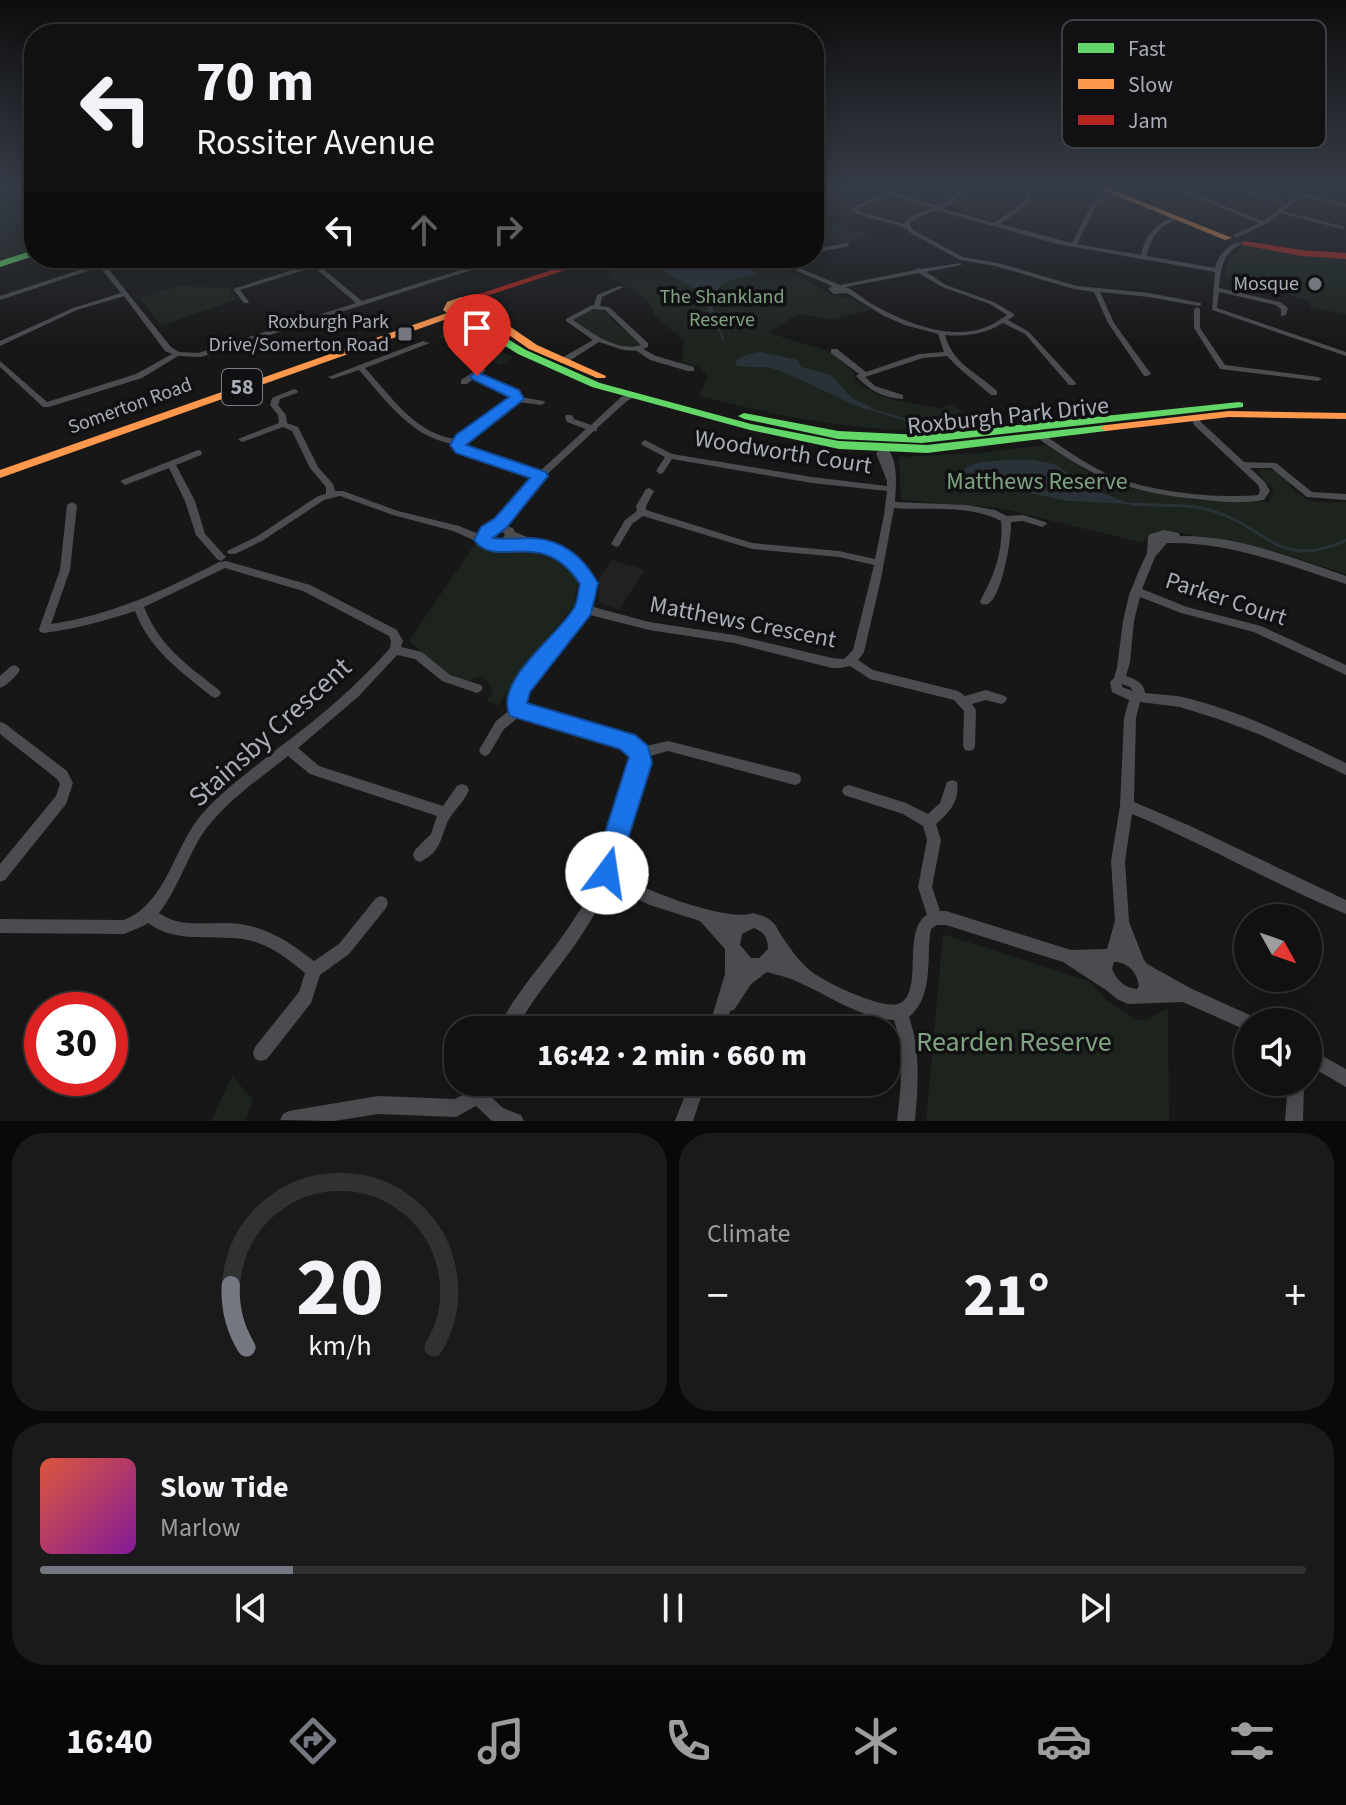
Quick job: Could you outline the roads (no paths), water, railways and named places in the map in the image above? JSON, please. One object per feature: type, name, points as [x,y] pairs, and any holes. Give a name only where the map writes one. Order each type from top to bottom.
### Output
[{"type":"street","points":[[928,240],[960,261]]},
{"type":"street","points":[[1055,240],[1216,270]]},
{"type":"street","points":[[1074,245],[1076,240]]},
{"type":"street","points":[[1144,257],[1147,240]]},
{"type":"street","points":[[1197,320],[1212,311],[1216,270],[1237,240]]},
{"type":"street","points":[[1245,240],[1346,255]]},
{"type":"street","points":[[824,249],[847,245]]},
{"type":"street","points":[[0,264],[24,256]]},
{"type":"street","points":[[842,289],[865,281],[960,261],[984,261],[1057,284],[1171,299],[1346,354]]},
{"type":"street","points":[[0,298],[91,268]]},
{"type":"street","points":[[103,268],[168,349],[177,354]]},
{"type":"street","points":[[246,302],[236,289],[296,268]]},
{"type":"street","points":[[320,268],[362,304]]},
{"type":"street","points":[[0,363],[46,405],[139,376],[177,354],[213,352],[473,268]]},
{"type":"street","name":"Somerton Road","points":[[1,465],[429,316],[463,308],[569,268]]},
{"type":"street","points":[[794,268],[941,334],[970,332],[1004,321],[1012,313],[944,286],[918,270]]},
{"type":"street","points":[[597,306],[599,296],[621,287]]},
{"type":"street","points":[[1096,290],[1111,323],[1147,374]]},
{"type":"street","points":[[1283,315],[1285,308],[1278,303],[1216,293],[1198,307],[1197,320],[1203,339],[1223,367],[1318,379]]},
{"type":"street","points":[[0,344],[75,309],[125,294]]},
{"type":"street","points":[[640,350],[645,345],[642,339],[619,323],[610,310],[597,306],[568,320],[598,340],[640,350],[653,358],[691,369]]},
{"type":"street","name":"Roxburgh Park Drive","points":[[463,308],[558,364],[632,396],[890,447],[1041,437],[1196,418],[1263,404],[1346,407]]},
{"type":"street","points":[[1004,321],[1027,333],[1072,383]]},
{"type":"street","points":[[941,334],[947,354],[994,393]]},
{"type":"street","points":[[558,364],[598,340]]},
{"type":"street","points":[[332,377],[362,369],[379,359],[426,343]]},
{"type":"street","points":[[834,351],[863,373]]},
{"type":"street","points":[[900,397],[872,388],[860,379],[863,373],[922,356],[947,354]]},
{"type":"street","points":[[362,369],[414,424],[440,441],[457,442],[517,399],[541,403]]},
{"type":"street","points":[[464,382],[480,373],[514,393],[517,399]]},
{"type":"street","points":[[283,424],[284,419],[273,401],[294,391]]},
{"type":"street","points":[[483,540],[484,534],[514,509],[540,476],[632,396]]},
{"type":"street","name":"Roxburgh Park Drive","points":[[925,444],[967,436],[1196,418],[1275,413],[1346,416]]},
{"type":"street","points":[[569,417],[594,429]]},
{"type":"street","points":[[1041,437],[1093,470],[1122,483],[1203,496],[1261,498],[1265,491],[1262,484],[1196,418]]},
{"type":"street","points":[[242,439],[283,424],[295,429],[314,468],[330,486],[331,494]]},
{"type":"street","points":[[457,442],[461,449],[540,476]]},
{"type":"street","name":"Woodworth Court","points":[[645,443],[670,456],[812,480],[890,484]]},
{"type":"street","name":"Matthews Crescent","points":[[584,609],[649,626],[734,639],[832,663],[852,661],[858,652],[889,522],[890,447]]},
{"type":"street","points":[[125,482],[198,453]]},
{"type":"street","name":"Woodworth Court","points":[[660,471],[670,456]]},
{"type":"street","points":[[171,463],[197,516],[201,535],[211,545],[250,571],[319,593],[386,628],[397,641],[395,650],[418,655],[446,678],[477,688]]},
{"type":"street","points":[[1243,465],[1265,464],[1280,468],[1303,491],[1317,497],[1346,497]]},
{"type":"street","points":[[642,512],[641,506],[649,491]]},
{"type":"street","points":[[72,505],[65,570],[44,629],[101,619],[139,608],[198,578],[331,494],[346,495],[396,513],[456,528],[491,546],[535,544]]},
{"type":"street","points":[[889,505],[979,510],[994,512],[1006,519],[1023,518],[1042,524]]},
{"type":"street","points":[[501,545],[509,539],[509,523],[514,509]]},
{"type":"street","points":[[616,544],[628,522],[642,512]]},
{"type":"street","points":[[642,512],[752,546],[839,554],[879,563]]},
{"type":"street","points":[[985,601],[991,593],[1002,560],[1006,519]]},
{"type":"street","points":[[456,528],[502,527],[510,534],[557,551],[574,561],[589,583],[584,609],[522,687],[516,700],[518,710]]},
{"type":"street","points":[[1130,718],[1119,686],[1125,660],[1127,627],[1136,591],[1152,553],[1165,540],[1190,540],[1273,555],[1346,580]]},
{"type":"street","name":"Parker Court","points":[[1136,591],[1185,610],[1257,629],[1346,670]]},
{"type":"street","points":[[139,608],[145,629],[154,642],[215,693]]},
{"type":"street","name":"Stainsby Crescent","points":[[150,915],[159,904],[178,859],[200,827],[227,797],[288,748],[395,650]]},
{"type":"street","points":[[1125,660],[1136,691],[1130,718],[1127,806],[1118,861],[1122,921],[1147,988],[1141,996]]},
{"type":"street","points":[[852,661],[870,674],[949,693],[965,701],[986,695],[1001,699]]},
{"type":"street","points":[[0,683],[14,670]]},
{"type":"street","points":[[1119,686],[1260,728],[1346,769]]},
{"type":"street","points":[[965,701],[972,724],[969,746]]},
{"type":"street","points":[[485,750],[500,725],[518,710]]},
{"type":"street","points":[[518,710],[627,742],[640,753],[640,763],[608,861],[607,873],[612,880],[725,922],[760,922],[805,977]]},
{"type":"street","points":[[0,727],[52,766],[67,783],[61,800],[1,875]]},
{"type":"street","points":[[640,753],[668,746],[795,779]]},
{"type":"street","points":[[288,748],[315,770],[445,813]]},
{"type":"street","points":[[929,822],[946,807],[952,786]]},
{"type":"street","points":[[420,855],[434,844],[445,813],[457,802],[462,790]]},
{"type":"street","points":[[849,791],[906,809],[929,822],[934,840],[925,887],[935,918]]},
{"type":"street","points":[[1127,806],[1187,829],[1258,868],[1346,907]]},
{"type":"street","points":[[514,1016],[572,936],[597,894],[612,880]]},
{"type":"street","points":[[261,1053],[305,997],[314,970],[344,949],[381,903]]},
{"type":"street","points":[[0,926],[124,927],[138,924],[150,915],[162,927],[173,930],[228,929],[272,939],[314,970]]},
{"type":"street","points":[[704,916],[747,965],[764,965],[805,977],[857,1003],[889,1013],[900,1013],[911,1008],[916,995],[922,935],[925,924],[935,918],[946,918],[1067,956],[1126,996],[1161,993],[1186,995]]},
{"type":"street","points":[[1111,984],[1104,969],[1122,921]]},
{"type":"street","points":[[721,1016],[733,974],[736,929],[746,922]]},
{"type":"street","points":[[722,1012],[746,979],[775,952],[774,936]]},
{"type":"street","points":[[1067,956],[1125,955],[1186,995],[1234,1017]]},
{"type":"street","points":[[900,1013],[910,1039],[912,1057],[906,1121]]},
{"type":"street","points":[[1322,1064],[1346,1079]]},
{"type":"street","points":[[289,1120],[378,1105],[456,1108],[467,1105],[475,1096]]},
{"type":"street","points":[[486,1096],[498,1115],[515,1121]]},
{"type":"street","points":[[684,1121],[693,1096]]},
{"type":"street","points":[[1294,1121],[1295,1096]]},
{"type":"waterway","points":[[718,328],[723,338]]},
{"type":"waterway","points":[[870,409],[925,426]]},
{"type":"waterway","points":[[1131,504],[1203,508],[1232,519],[1290,549],[1305,551],[1346,540]]},
{"type":"place","name":"Mosque","points":[[1315,284]]},
{"type":"place","name":"Roxburgh Park Drive/Somerton Road","points":[[405,334]]},
{"type":"park label","name":"The Shankland Reserve","points":[[722,308]]},
{"type":"park label","name":"Matthews Reserve","points":[[1037,481]]},
{"type":"park label","name":"Rearden Reserve","points":[[1014,1042]]}]
